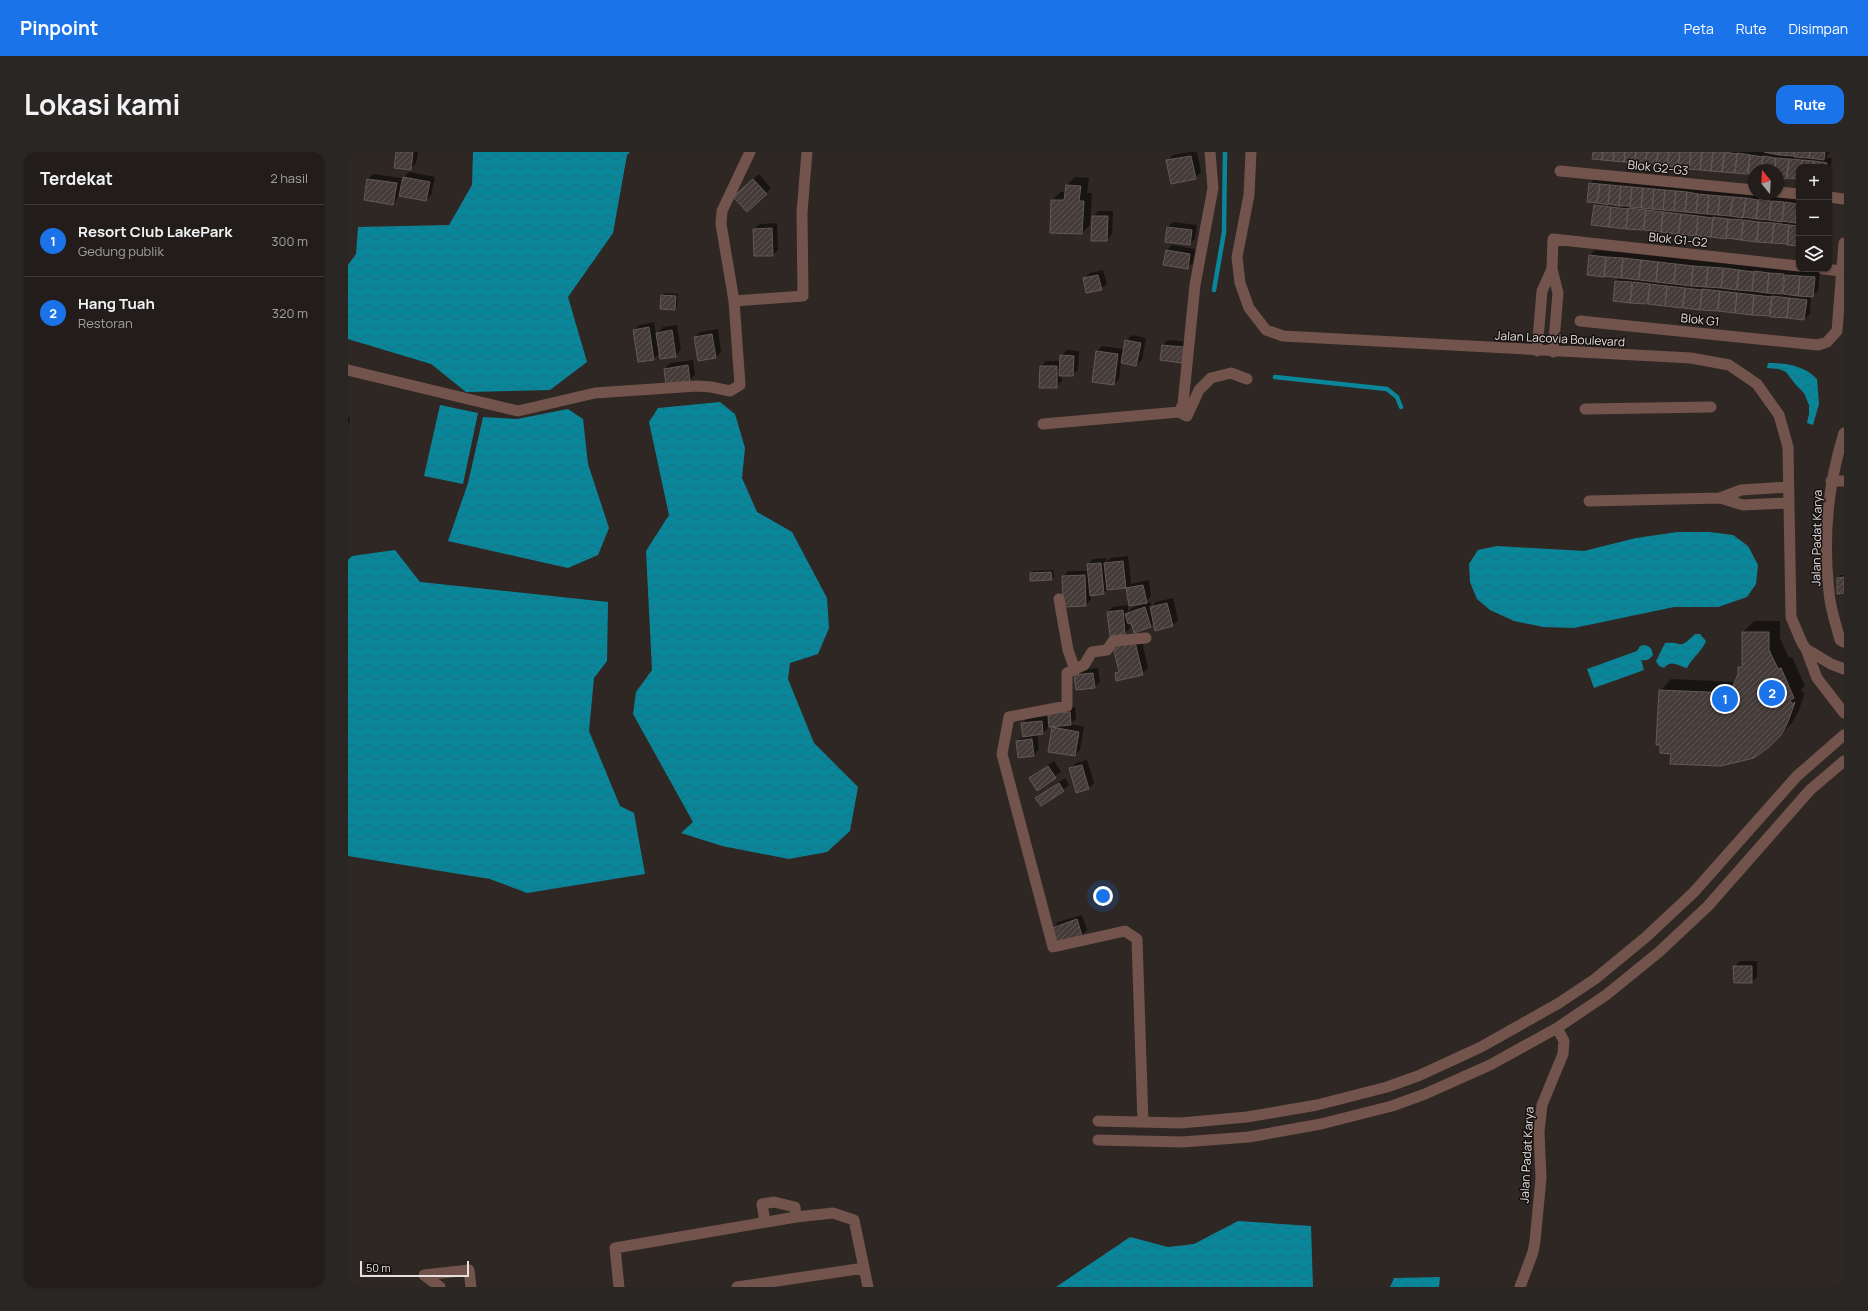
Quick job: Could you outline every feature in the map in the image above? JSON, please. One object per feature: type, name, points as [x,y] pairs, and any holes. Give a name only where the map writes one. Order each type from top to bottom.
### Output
[{"type":"street","points":[[348,370],[518,411],[595,393],[697,386],[730,391],[740,385],[734,301],[721,224],[722,211],[750,152]]},
{"type":"street","points":[[734,301],[802,296],[802,212],[807,152]]},
{"type":"street","points":[[1180,412],[1183,404],[1195,285],[1213,188],[1210,152]]},
{"type":"street","name":"Jalan Lacovia Boulevard","points":[[1251,152],[1249,195],[1237,257],[1240,283],[1249,308],[1266,330],[1283,336],[1553,352],[1691,358],[1729,365],[1757,384],[1779,415],[1788,447],[1791,617],[1806,649],[1817,678],[1844,713]]},
{"type":"street","name":"Blok G2-G3","points":[[1560,171],[1748,189]]},
{"type":"street","points":[[1784,193],[1796,194]]},
{"type":"street","points":[[1832,197],[1844,199]]},
{"type":"street","name":"Blok G1-G2","points":[[1552,269],[1553,239],[1796,266]]},
{"type":"street","points":[[1832,270],[1842,271],[1844,243]]},
{"type":"street","points":[[1537,351],[1542,291],[1552,269]]},
{"type":"street","points":[[1552,269],[1558,293],[1553,352]]},
{"type":"street","name":"Blok G1","points":[[1580,321],[1818,345],[1827,342],[1837,330],[1842,271]]},
{"type":"street","points":[[1043,424],[1180,412],[1187,416],[1198,390],[1211,378],[1231,374],[1247,379]]},
{"type":"street","points":[[1585,409],[1711,407]]},
{"type":"street","name":"Jalan Padat Karya","points":[[1844,433],[1831,481],[1828,522],[1829,594],[1840,640],[1844,642]]},
{"type":"street","points":[[1831,481],[1844,481]]},
{"type":"street","points":[[1720,498],[1741,490],[1788,487]]},
{"type":"street","points":[[1589,502],[1720,498],[1743,505],[1788,503]]},
{"type":"street","points":[[1060,599],[1068,650],[1075,670]]},
{"type":"street","points":[[1143,1122],[1137,939],[1125,930],[1053,947],[1002,754],[1009,717],[1068,706],[1067,673],[1084,665],[1092,652],[1107,650],[1113,641],[1146,638]]},
{"type":"street","points":[[1806,649],[1831,664],[1844,669]]},
{"type":"street","points":[[1098,1121],[1181,1123],[1247,1117],[1317,1105],[1387,1087],[1418,1076],[1481,1047],[1546,1011],[1595,979],[1646,937],[1694,892],[1797,776],[1844,735]]},
{"type":"street","points":[[1098,1140],[1182,1142],[1249,1136],[1321,1124],[1392,1106],[1425,1094],[1490,1065],[1557,1028],[1606,995],[1659,952],[1708,906],[1810,790],[1844,761]]},
{"type":"street","points":[[1676,909],[1690,923]]},
{"type":"street","name":"Jalan Padat Karya","points":[[1520,1287],[1533,1252],[1535,1242],[1541,1178],[1539,1132],[1542,1105],[1563,1054],[1564,1041],[1557,1028]]},
{"type":"street","points":[[1387,1087],[1392,1106]]},
{"type":"street","points":[[765,1222],[762,1204],[774,1202],[795,1207],[796,1217]]},
{"type":"street","points":[[619,1287],[615,1248],[796,1217],[834,1213],[854,1220],[868,1287]]},
{"type":"street","points":[[737,1287],[864,1268]]},
{"type":"street","points":[[440,1287],[424,1276],[469,1270],[471,1287]]},
{"type":"water","points":[[473,152],[630,152],[627,155],[613,233],[568,297],[587,362],[550,390],[466,392],[431,364],[348,339],[348,265],[356,254],[358,227],[449,225],[472,185]]},
{"type":"water","points":[[1768,363],[1794,366],[1812,374],[1817,379],[1819,404],[1813,425],[1807,423],[1809,405],[1804,393],[1786,372],[1779,369],[1767,368]]},
{"type":"water","points":[[720,402],[735,414],[745,448],[742,478],[757,512],[792,532],[827,598],[829,628],[818,654],[790,663],[788,679],[814,743],[858,787],[850,831],[827,852],[789,859],[722,846],[681,833],[693,822],[633,714],[636,692],[652,670],[646,551],[669,515],[649,422],[658,408]]},
{"type":"water","points":[[440,405],[478,413],[463,484],[424,476]]},
{"type":"water","points":[[568,409],[583,419],[588,464],[609,528],[598,555],[568,568],[448,541],[468,483],[483,417],[517,419]]},
{"type":"water","points":[[1678,532],[1709,532],[1733,535],[1748,546],[1758,565],[1756,584],[1747,597],[1718,607],[1674,607],[1574,628],[1543,627],[1514,621],[1490,610],[1477,599],[1470,582],[1469,564],[1478,550],[1497,546],[1584,551],[1636,538]]},
{"type":"water","points":[[395,550],[420,582],[608,602],[607,661],[594,678],[589,731],[620,806],[634,813],[645,874],[527,893],[490,879],[348,856],[348,560],[352,556]]},
{"type":"water","points":[[1695,634],[1700,634],[1706,641],[1687,668],[1675,664],[1667,665],[1664,668],[1659,666],[1656,661],[1665,643],[1683,644]]},
{"type":"water","points":[[1645,645],[1651,648],[1653,655],[1647,660],[1641,660],[1644,670],[1594,688],[1587,669],[1637,651],[1640,646]]},
{"type":"water","points":[[1238,1221],[1311,1226],[1313,1287],[1056,1287],[1130,1237],[1168,1247],[1194,1244]]},
{"type":"water","points":[[1440,1277],[1439,1287],[1390,1287],[1394,1278]]},
{"type":"building","points":[[396,152],[413,152],[411,170],[394,168]]},
{"type":"building","points":[[1593,152],[1603,152],[1602,160],[1592,159]]},
{"type":"building","points":[[1603,152],[1614,152],[1613,161],[1602,160]]},
{"type":"building","points":[[1614,152],[1625,152],[1624,162],[1613,161]]},
{"type":"building","points":[[1625,152],[1636,152],[1635,163],[1624,162]]},
{"type":"building","points":[[1636,152],[1647,152],[1645,164],[1635,163]]},
{"type":"building","points":[[1647,152],[1658,152],[1656,165],[1645,164]]},
{"type":"building","points":[[1658,152],[1669,152],[1667,166],[1656,165]]},
{"type":"building","points":[[1669,152],[1680,152],[1678,168],[1667,166]]},
{"type":"building","points":[[1680,152],[1691,152],[1689,169],[1678,167]]},
{"type":"building","points":[[1691,152],[1702,152],[1700,170],[1689,169]]},
{"type":"building","points":[[1702,152],[1713,152],[1711,171],[1700,170]]},
{"type":"building","points":[[1713,152],[1724,152],[1722,172],[1711,171]]},
{"type":"building","points":[[1725,152],[1737,154],[1735,173],[1722,172]]},
{"type":"building","points":[[1764,152],[1779,152],[1779,155]]},
{"type":"building","points":[[1779,152],[1794,152],[1794,156],[1779,155]]},
{"type":"building","points":[[1795,152],[1810,152],[1809,158],[1794,157]]},
{"type":"building","points":[[1810,152],[1825,152],[1824,160],[1809,158]]},
{"type":"building","points":[[1737,153],[1750,155],[1747,174],[1735,173]]},
{"type":"building","points":[[1750,155],[1763,157],[1762,164],[1749,164]]},
{"type":"building","points":[[1191,156],[1196,179],[1171,184],[1166,160]]},
{"type":"building","points":[[1763,156],[1776,158],[1775,164],[1762,164]]},
{"type":"building","points":[[1776,158],[1789,159],[1786,179],[1784,178],[1784,164],[1776,164]]},
{"type":"building","points":[[1789,159],[1802,160],[1801,164],[1796,164],[1796,179],[1787,178]]},
{"type":"building","points":[[1802,160],[1814,161],[1814,164],[1801,164]]},
{"type":"building","points":[[1814,161],[1827,163],[1827,164],[1814,164]]},
{"type":"building","points":[[403,177],[430,182],[426,201],[399,196]]},
{"type":"building","points":[[367,179],[397,183],[393,205],[364,200]]},
{"type":"building","points":[[753,179],[767,194],[747,212],[733,197]]},
{"type":"building","points":[[1589,183],[1600,184],[1597,203],[1587,202]]},
{"type":"building","points":[[1600,184],[1610,185],[1608,205],[1597,203]]},
{"type":"building","points":[[1066,185],[1081,186],[1079,201],[1084,201],[1082,234],[1050,233],[1051,200],[1064,200]]},
{"type":"building","points":[[1610,185],[1621,186],[1619,206],[1608,204]]},
{"type":"building","points":[[1621,186],[1632,187],[1630,206],[1619,206]]},
{"type":"building","points":[[1632,187],[1643,188],[1641,208],[1630,207]]},
{"type":"building","points":[[1643,188],[1654,189],[1652,209],[1641,208]]},
{"type":"building","points":[[1654,189],[1665,190],[1663,210],[1652,209]]},
{"type":"building","points":[[1665,190],[1676,191],[1674,211],[1663,210]]},
{"type":"building","points":[[1676,191],[1687,192],[1685,212],[1674,211]]},
{"type":"building","points":[[1687,192],[1698,194],[1696,213],[1685,212]]},
{"type":"building","points":[[1698,194],[1709,195],[1707,214],[1696,213]]},
{"type":"building","points":[[1709,195],[1720,196],[1718,215],[1707,214]]},
{"type":"building","points":[[1720,196],[1733,197],[1730,216],[1718,215]]},
{"type":"building","points":[[1733,197],[1746,198],[1743,218],[1730,216]]},
{"type":"building","points":[[1746,198],[1748,200],[1758,200],[1756,219],[1743,217]]},
{"type":"building","points":[[1759,200],[1771,201],[1769,220],[1756,219]]},
{"type":"building","points":[[1772,201],[1784,202],[1782,222],[1769,220]]},
{"type":"building","points":[[1785,202],[1796,204],[1795,223],[1782,221]]},
{"type":"building","points":[[1594,205],[1611,207],[1609,227],[1591,225]]},
{"type":"building","points":[[1611,207],[1628,209],[1626,229],[1609,227]]},
{"type":"building","points":[[1628,208],[1646,210],[1643,230],[1626,229]]},
{"type":"building","points":[[1646,210],[1663,212],[1661,232],[1644,230]]},
{"type":"building","points":[[1663,212],[1681,214],[1678,234],[1661,232]]},
{"type":"building","points":[[1681,214],[1698,216],[1696,236],[1679,234]]},
{"type":"building","points":[[1092,216],[1108,216],[1107,241],[1091,241]]},
{"type":"building","points":[[1698,216],[1713,218],[1711,237],[1696,236]]},
{"type":"building","points":[[1713,217],[1728,219],[1726,239],[1711,237]]},
{"type":"building","points":[[1728,219],[1743,220],[1741,240],[1726,238]]},
{"type":"building","points":[[1744,220],[1759,222],[1756,242],[1741,240]]},
{"type":"building","points":[[1759,222],[1774,223],[1772,243],[1757,242]]},
{"type":"building","points":[[1774,223],[1789,225],[1787,244],[1772,243]]},
{"type":"building","points":[[1789,225],[1796,226],[1796,246],[1787,245]]},
{"type":"building","points":[[1167,227],[1192,230],[1190,245],[1165,242]]},
{"type":"building","points":[[772,228],[773,256],[754,256],[753,229]]},
{"type":"building","points":[[1166,250],[1190,254],[1188,269],[1163,265]]},
{"type":"building","points":[[1589,255],[1606,257],[1604,277],[1587,275]]},
{"type":"building","points":[[1606,257],[1623,258],[1621,278],[1604,276]]},
{"type":"building","points":[[1623,258],[1641,260],[1638,280],[1621,278]]},
{"type":"building","points":[[1641,260],[1658,262],[1656,282],[1639,280]]},
{"type":"building","points":[[1658,262],[1676,264],[1673,284],[1656,282]]},
{"type":"building","points":[[1676,264],[1693,266],[1691,286],[1674,284]]},
{"type":"building","points":[[1693,266],[1708,267],[1706,287],[1691,286]]},
{"type":"building","points":[[1708,267],[1723,268],[1721,288],[1706,287]]},
{"type":"building","points":[[1724,268],[1739,270],[1736,290],[1721,288]]},
{"type":"building","points":[[1739,270],[1754,272],[1752,291],[1737,290]]},
{"type":"building","points":[[1754,271],[1769,273],[1767,293],[1752,291]]},
{"type":"building","points":[[1769,273],[1784,274],[1782,294],[1767,293]]},
{"type":"building","points":[[1098,275],[1102,290],[1086,293],[1083,278]]},
{"type":"building","points":[[1785,275],[1800,276],[1798,296],[1783,294]]},
{"type":"building","points":[[1800,276],[1815,277],[1813,297],[1798,296]]},
{"type":"building","points":[[1615,281],[1632,282],[1630,303],[1613,301]]},
{"type":"building","points":[[1633,282],[1650,284],[1647,304],[1630,303]]},
{"type":"building","points":[[1650,284],[1667,286],[1665,306],[1648,304]]},
{"type":"building","points":[[1667,286],[1685,288],[1682,308],[1665,306]]},
{"type":"building","points":[[1685,288],[1702,290],[1700,310],[1683,308]]},
{"type":"building","points":[[1702,289],[1720,291],[1717,311],[1700,310]]},
{"type":"building","points":[[1720,291],[1737,293],[1735,313],[1718,311]]},
{"type":"building","points":[[1737,293],[1754,295],[1752,315],[1735,313]]},
{"type":"building","points":[[661,295],[676,296],[675,310],[660,309]]},
{"type":"building","points":[[1754,295],[1772,297],[1769,316],[1752,315]]},
{"type":"building","points":[[1772,296],[1789,298],[1787,318],[1770,317]]},
{"type":"building","points":[[1789,298],[1807,300],[1804,320],[1787,318]]},
{"type":"building","points":[[649,327],[654,360],[638,362],[633,330]]},
{"type":"building","points":[[672,330],[676,357],[660,359],[656,333]]},
{"type":"building","points":[[712,334],[716,358],[698,361],[694,337]]},
{"type":"building","points":[[1125,340],[1141,343],[1136,366],[1121,363]]},
{"type":"building","points":[[1162,345],[1184,347],[1182,363],[1160,360]]},
{"type":"building","points":[[1096,351],[1118,354],[1114,385],[1092,382]]},
{"type":"building","points":[[1060,355],[1074,356],[1073,376],[1059,376]]},
{"type":"building","points":[[688,365],[690,381],[666,385],[664,369]]},
{"type":"building","points":[[1040,366],[1057,366],[1057,388],[1039,388]]},
{"type":"building","points":[[1123,561],[1126,588],[1107,590],[1104,563]]},
{"type":"building","points":[[1101,563],[1104,594],[1090,596],[1087,564]]},
{"type":"building","points":[[1051,572],[1052,580],[1030,581],[1030,573]]},
{"type":"building","points":[[1085,575],[1086,606],[1063,607],[1062,576]]},
{"type":"building","points":[[1844,577],[1844,593],[1837,594],[1837,578]]},
{"type":"building","points":[[1143,585],[1147,603],[1129,606],[1126,588]]},
{"type":"building","points":[[1167,603],[1173,626],[1155,631],[1150,607]]},
{"type":"building","points":[[1145,607],[1151,627],[1134,633],[1131,623],[1128,624],[1125,614]]},
{"type":"building","points":[[1123,610],[1125,634],[1110,636],[1107,612]]},
{"type":"building","points":[[1742,632],[1769,632],[1769,650],[1778,669],[1781,668],[1794,698],[1790,700],[1792,704],[1795,702],[1788,722],[1781,735],[1769,747],[1754,758],[1721,766],[1670,764],[1671,754],[1660,753],[1660,745],[1656,745],[1659,690],[1730,693],[1738,674],[1738,667],[1742,667]]},
{"type":"building","points":[[1135,642],[1143,675],[1116,681],[1115,673],[1119,672],[1113,647]]},
{"type":"building","points":[[1093,673],[1095,688],[1076,690],[1074,675]]},
{"type":"building","points":[[1070,712],[1071,725],[1049,727],[1048,713]]},
{"type":"building","points":[[1042,721],[1043,734],[1023,737],[1021,723]]},
{"type":"building","points":[[1052,727],[1079,732],[1075,756],[1048,752]]},
{"type":"building","points":[[1032,739],[1034,756],[1018,758],[1016,741]]},
{"type":"building","points":[[1082,765],[1089,789],[1076,793],[1069,768]]},
{"type":"building","points":[[1048,766],[1056,778],[1037,791],[1029,778]]},
{"type":"building","points":[[1059,783],[1064,791],[1041,806],[1035,798]]},
{"type":"building","points":[[1077,919],[1082,936],[1057,944],[1052,928]]},
{"type":"building","points":[[1733,966],[1752,966],[1752,983],[1734,983]]},
{"type":"waterway","points":[[1214,290],[1224,232],[1225,152]]},
{"type":"waterway","points":[[1275,377],[1387,389],[1397,397],[1401,407]]},
{"type":"place","name":"Hang Tuah","points":[[1772,693]]},
{"type":"place","name":"Resort Club LakePark","points":[[1725,699]]}]
